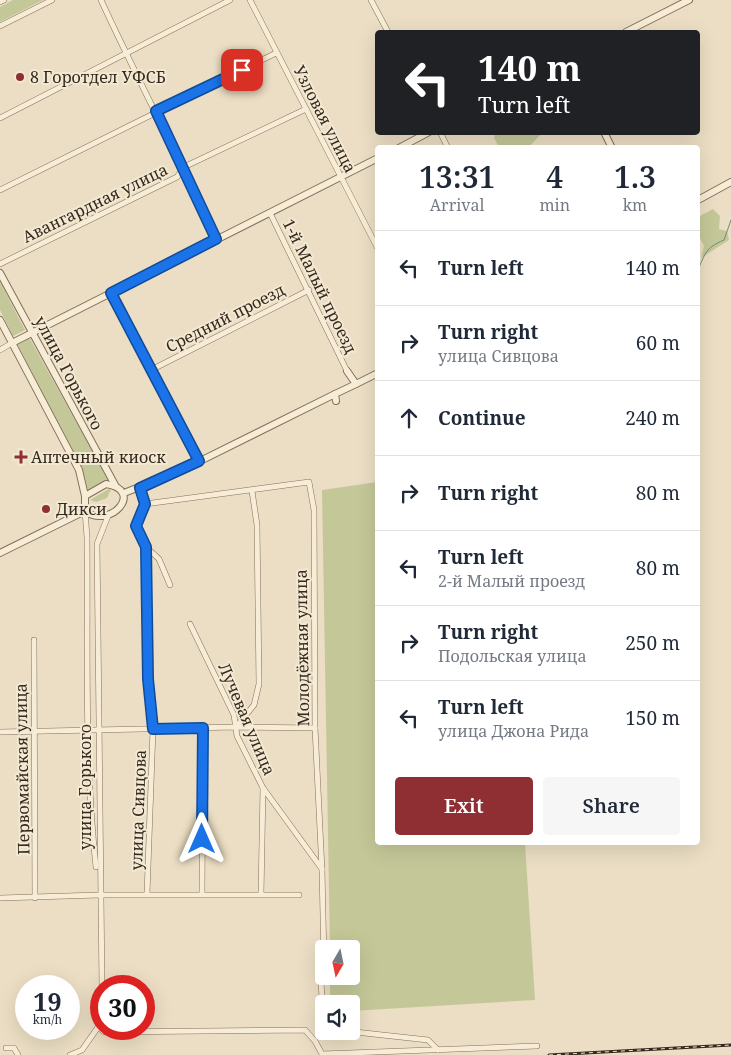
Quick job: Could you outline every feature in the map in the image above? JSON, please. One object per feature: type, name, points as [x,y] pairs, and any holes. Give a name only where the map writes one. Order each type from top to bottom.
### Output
[{"type":"street","points":[[0,2],[4,0]]},
{"type":"street","points":[[0,26],[52,0]]},
{"type":"street","points":[[101,0],[125,52],[184,168],[216,239]]},
{"type":"street","points":[[0,118],[125,52],[230,0]]},
{"type":"street","name":"Узловая улица","points":[[250,0],[375,244]]},
{"type":"street","points":[[371,0],[387,30]]},
{"type":"street","points":[[630,30],[689,0]]},
{"type":"street","points":[[0,190],[276,53]]},
{"type":"street","name":"Авангардная улица","points":[[0,264],[177,177],[184,168],[306,109]]},
{"type":"street","points":[[405,145],[423,135]]},
{"type":"street","points":[[0,350],[375,160]]},
{"type":"street","points":[[700,199],[731,182]]},
{"type":"street","name":"1-й Малый проезд","points":[[270,212],[347,371]]},
{"type":"street","name":"улица Горького","points":[[0,273],[115,485]]},
{"type":"street","name":"Средний проезд","points":[[153,369],[309,290]]},
{"type":"street","points":[[111,293],[153,369],[199,461]]},
{"type":"street","points":[[0,320],[79,470],[85,496],[85,511]]},
{"type":"street","points":[[347,371],[356,384]]},
{"type":"street","points":[[124,493],[140,488],[336,397],[375,374]]},
{"type":"street","name":"Молодёжная улица","points":[[252,491],[309,482],[314,510],[315,728],[319,782],[318,815],[322,870],[324,961],[321,982],[322,995]]},
{"type":"street","points":[[85,496],[99,486],[106,484],[115,485],[124,493]]},
{"type":"street","points":[[140,488],[145,504],[136,526],[146,547],[159,559],[170,585]]},
{"type":"street","points":[[145,504],[252,491],[257,525],[259,684],[254,705],[236,727]]},
{"type":"street","points":[[85,511],[96,517],[108,516],[120,507],[124,493]]},
{"type":"street","points":[[0,553],[85,511]]},
{"type":"street","name":"улица Горького","points":[[85,511],[88,730],[92,824],[99,895]]},
{"type":"street","name":"улица Горького","points":[[99,895],[97,544],[108,516]]},
{"type":"street","name":"улица Сивцова","points":[[146,547],[148,679],[153,729],[147,894]]},
{"type":"street","name":"Лучевая улица","points":[[190,624],[234,714],[237,736],[263,788],[322,870]]},
{"type":"street","name":"Первомайская улица","points":[[34,640],[35,898]]},
{"type":"street","points":[[0,732],[236,727],[315,728]]},
{"type":"street","points":[[202,894],[203,728]]},
{"type":"street","points":[[261,894],[263,788]]},
{"type":"street","points":[[0,898],[147,894],[299,895]]},
{"type":"street","points":[[99,895],[102,975]]},
{"type":"street","points":[[155,1031],[304,1030],[316,1041],[322,1054],[537,1046]]},
{"type":"street","points":[[360,1033],[428,1040],[438,1050]]},
{"type":"street","points":[[70,1055],[82,1050],[90,1039]]},
{"type":"street","points":[[6,1048],[14,1048],[18,1055]]},
{"type":"green space","points":[[13,0],[43,0],[0,22],[0,7]]},
{"type":"green space","points":[[495,135],[540,135],[531,145],[498,145],[494,138]]},
{"type":"green space","points":[[713,209],[720,216],[719,229],[727,231],[729,240],[701,258],[704,246],[700,238],[700,216]]},
{"type":"green space","points":[[0,282],[25,330],[13,336],[0,310]]},
{"type":"green space","points":[[29,337],[111,485],[89,498],[85,477],[17,343]]},
{"type":"green space","points":[[375,482],[375,845],[525,845],[535,1000],[360,1010],[360,995],[330,995],[330,985],[360,985],[360,940],[330,940],[322,490]]},
{"type":"green space","points":[[112,487],[107,498],[96,502],[90,500]]},
{"type":"waterway","points":[[700,265],[710,248],[724,240],[731,220]]},
{"type":"railway","points":[[549,1055],[731,1045]]},
{"type":"place","name":"8 Горотдел УФСБ","points":[[20,77]]},
{"type":"place","name":"Аптечный киоск","points":[[21,457]]},
{"type":"place","name":"Дикси","points":[[46,509]]},
{"type":"route","points":[[202,839],[203,728],[153,729],[148,679],[146,547],[136,526],[143,513],[145,504],[140,488],[199,461],[153,369],[111,293],[216,239],[156,111],[242,70]]}]
